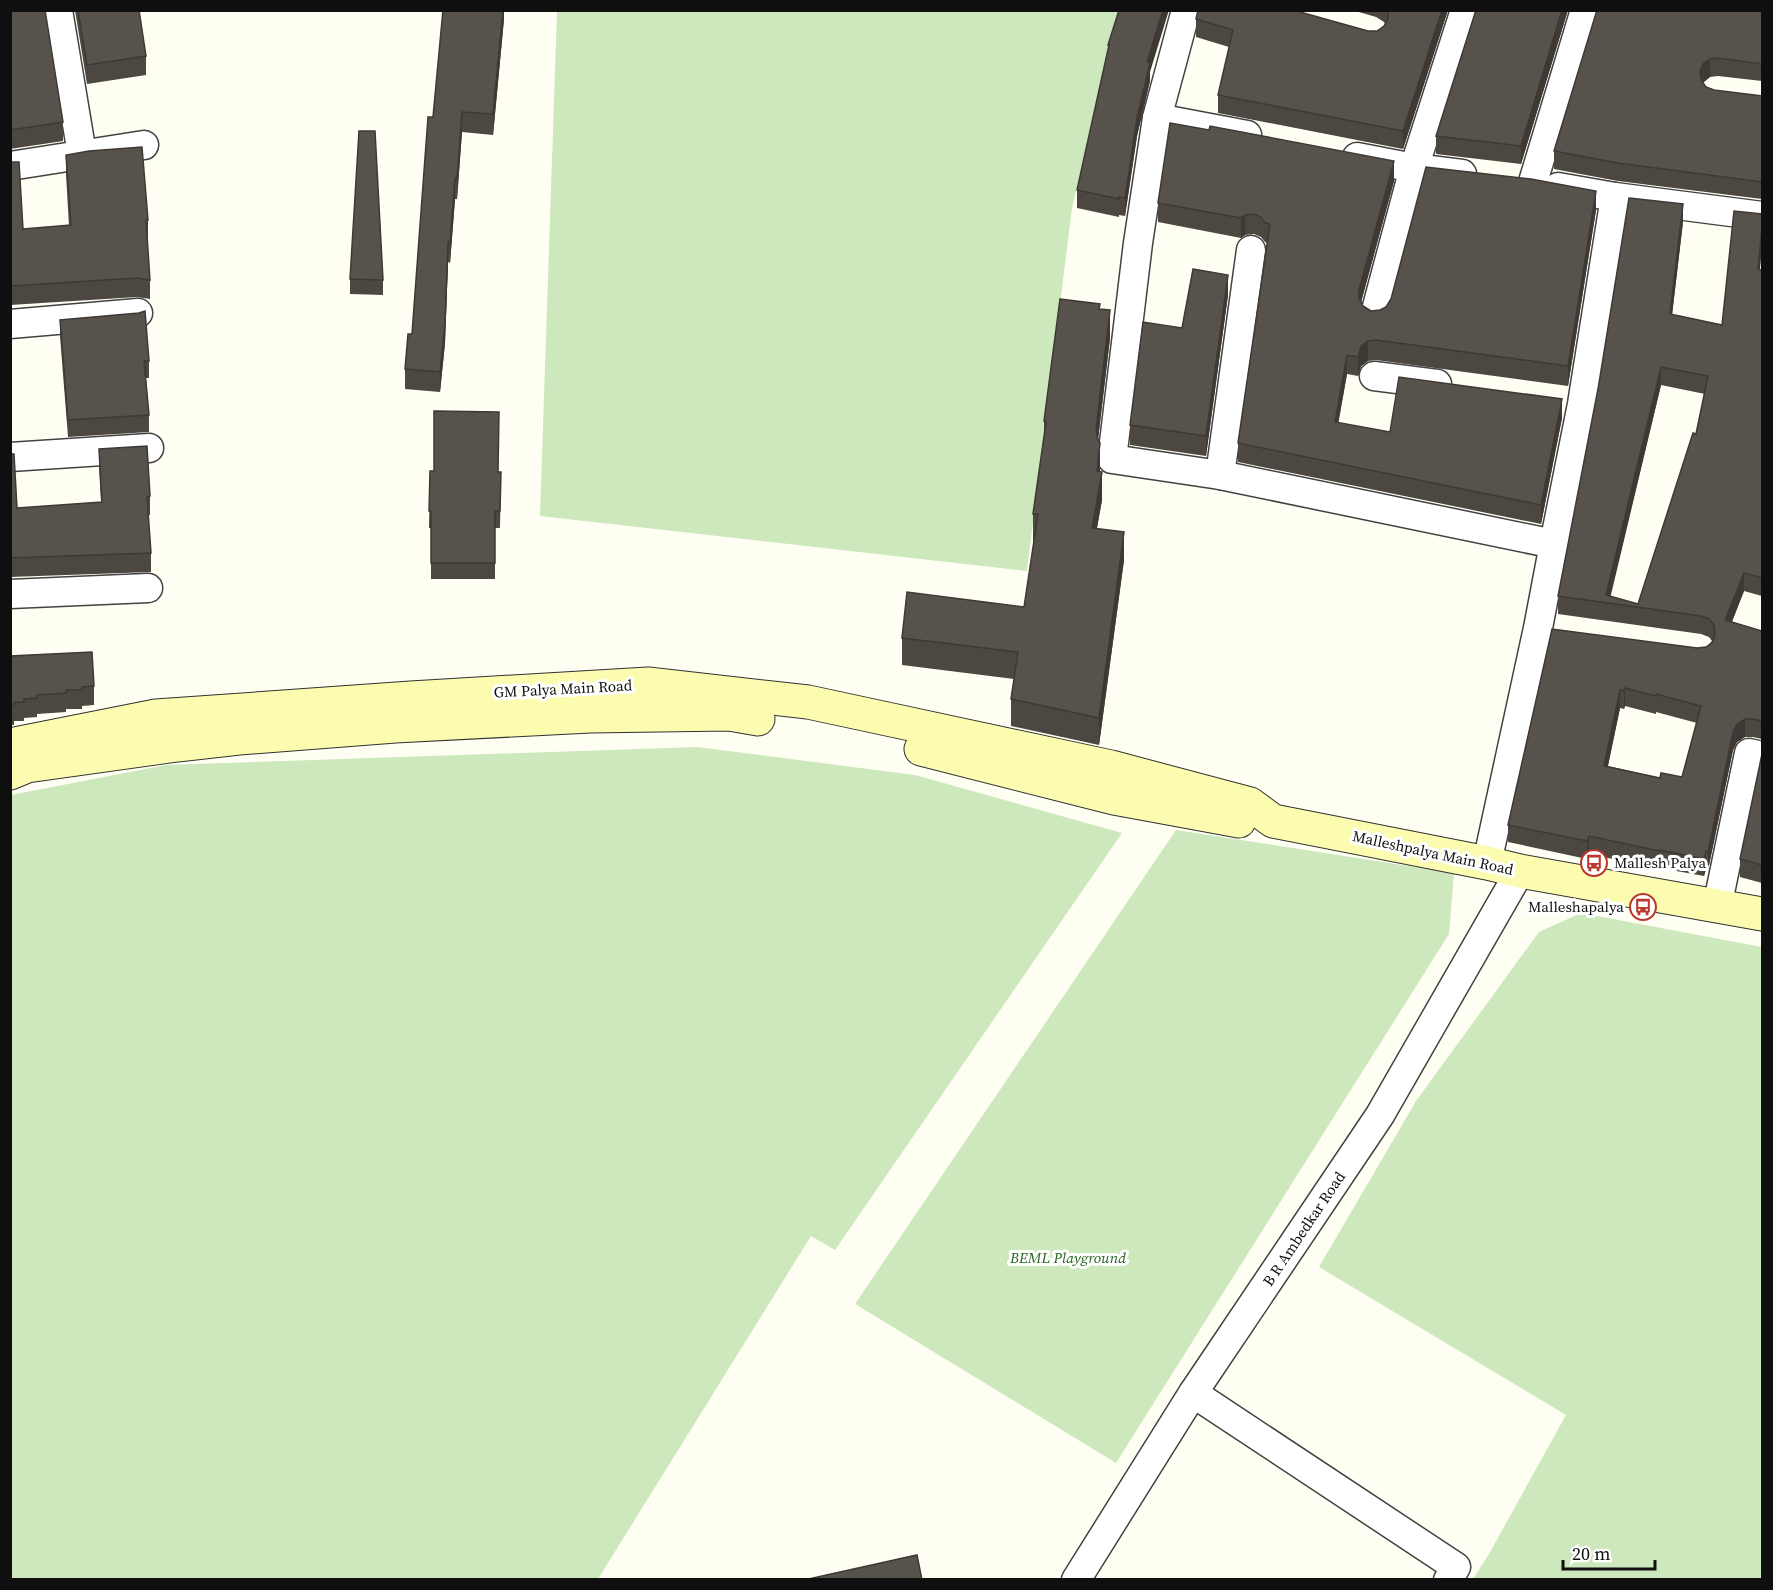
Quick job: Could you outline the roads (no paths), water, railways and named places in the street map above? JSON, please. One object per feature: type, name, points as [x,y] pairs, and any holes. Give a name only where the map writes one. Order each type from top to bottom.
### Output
[{"type":"main road","name":"GM Palya Main Road","points":[[10,745],[156,716],[648,684],[808,702],[1111,767]]},
{"type":"main road","points":[[10,773],[27,766],[251,737],[394,726],[590,716],[729,714],[806,726],[940,753],[1114,798],[1246,823],[1273,820]]},
{"type":"main road","name":"Malleshpalya Main Road","points":[[1111,767],[1250,804],[1273,820],[1520,871],[1762,914]]},
{"type":"street","points":[[58,10],[82,154]]},
{"type":"street","points":[[1186,10],[1157,118],[1138,243],[1112,459],[1221,475],[1554,544]]},
{"type":"street","points":[[1375,314],[1413,168],[1465,10]]},
{"type":"street","points":[[1511,180],[1585,10]]},
{"type":"street","points":[[1157,118],[1274,141]]},
{"type":"street","points":[[10,166],[144,145]]},
{"type":"street","points":[[1332,152],[1413,168],[1762,216]]},
{"type":"street","points":[[1486,863],[1549,630],[1554,544],[1570,402],[1615,197]]},
{"type":"street","points":[[1221,475],[1251,250]]},
{"type":"street","points":[[10,324],[138,313]]},
{"type":"street","points":[[1374,376],[1466,388]]},
{"type":"street","points":[[10,457],[149,448]]},
{"type":"street","points":[[10,594],[148,588]]},
{"type":"street","points":[[1717,907],[1749,753],[1762,756]]},
{"type":"street","name":"B R Ambedkar Road","points":[[1076,1580],[1193,1393],[1380,1115],[1520,871]]},
{"type":"street","points":[[1193,1393],[1456,1568],[1448,1580]]},
{"type":"place","name":"Mallesh Palya","points":[[1594,863]]},
{"type":"place","name":"Malleshapalya","points":[[1643,907]]},
{"type":"park label","name":"BEML Playground","points":[[1068,1258]]}]
